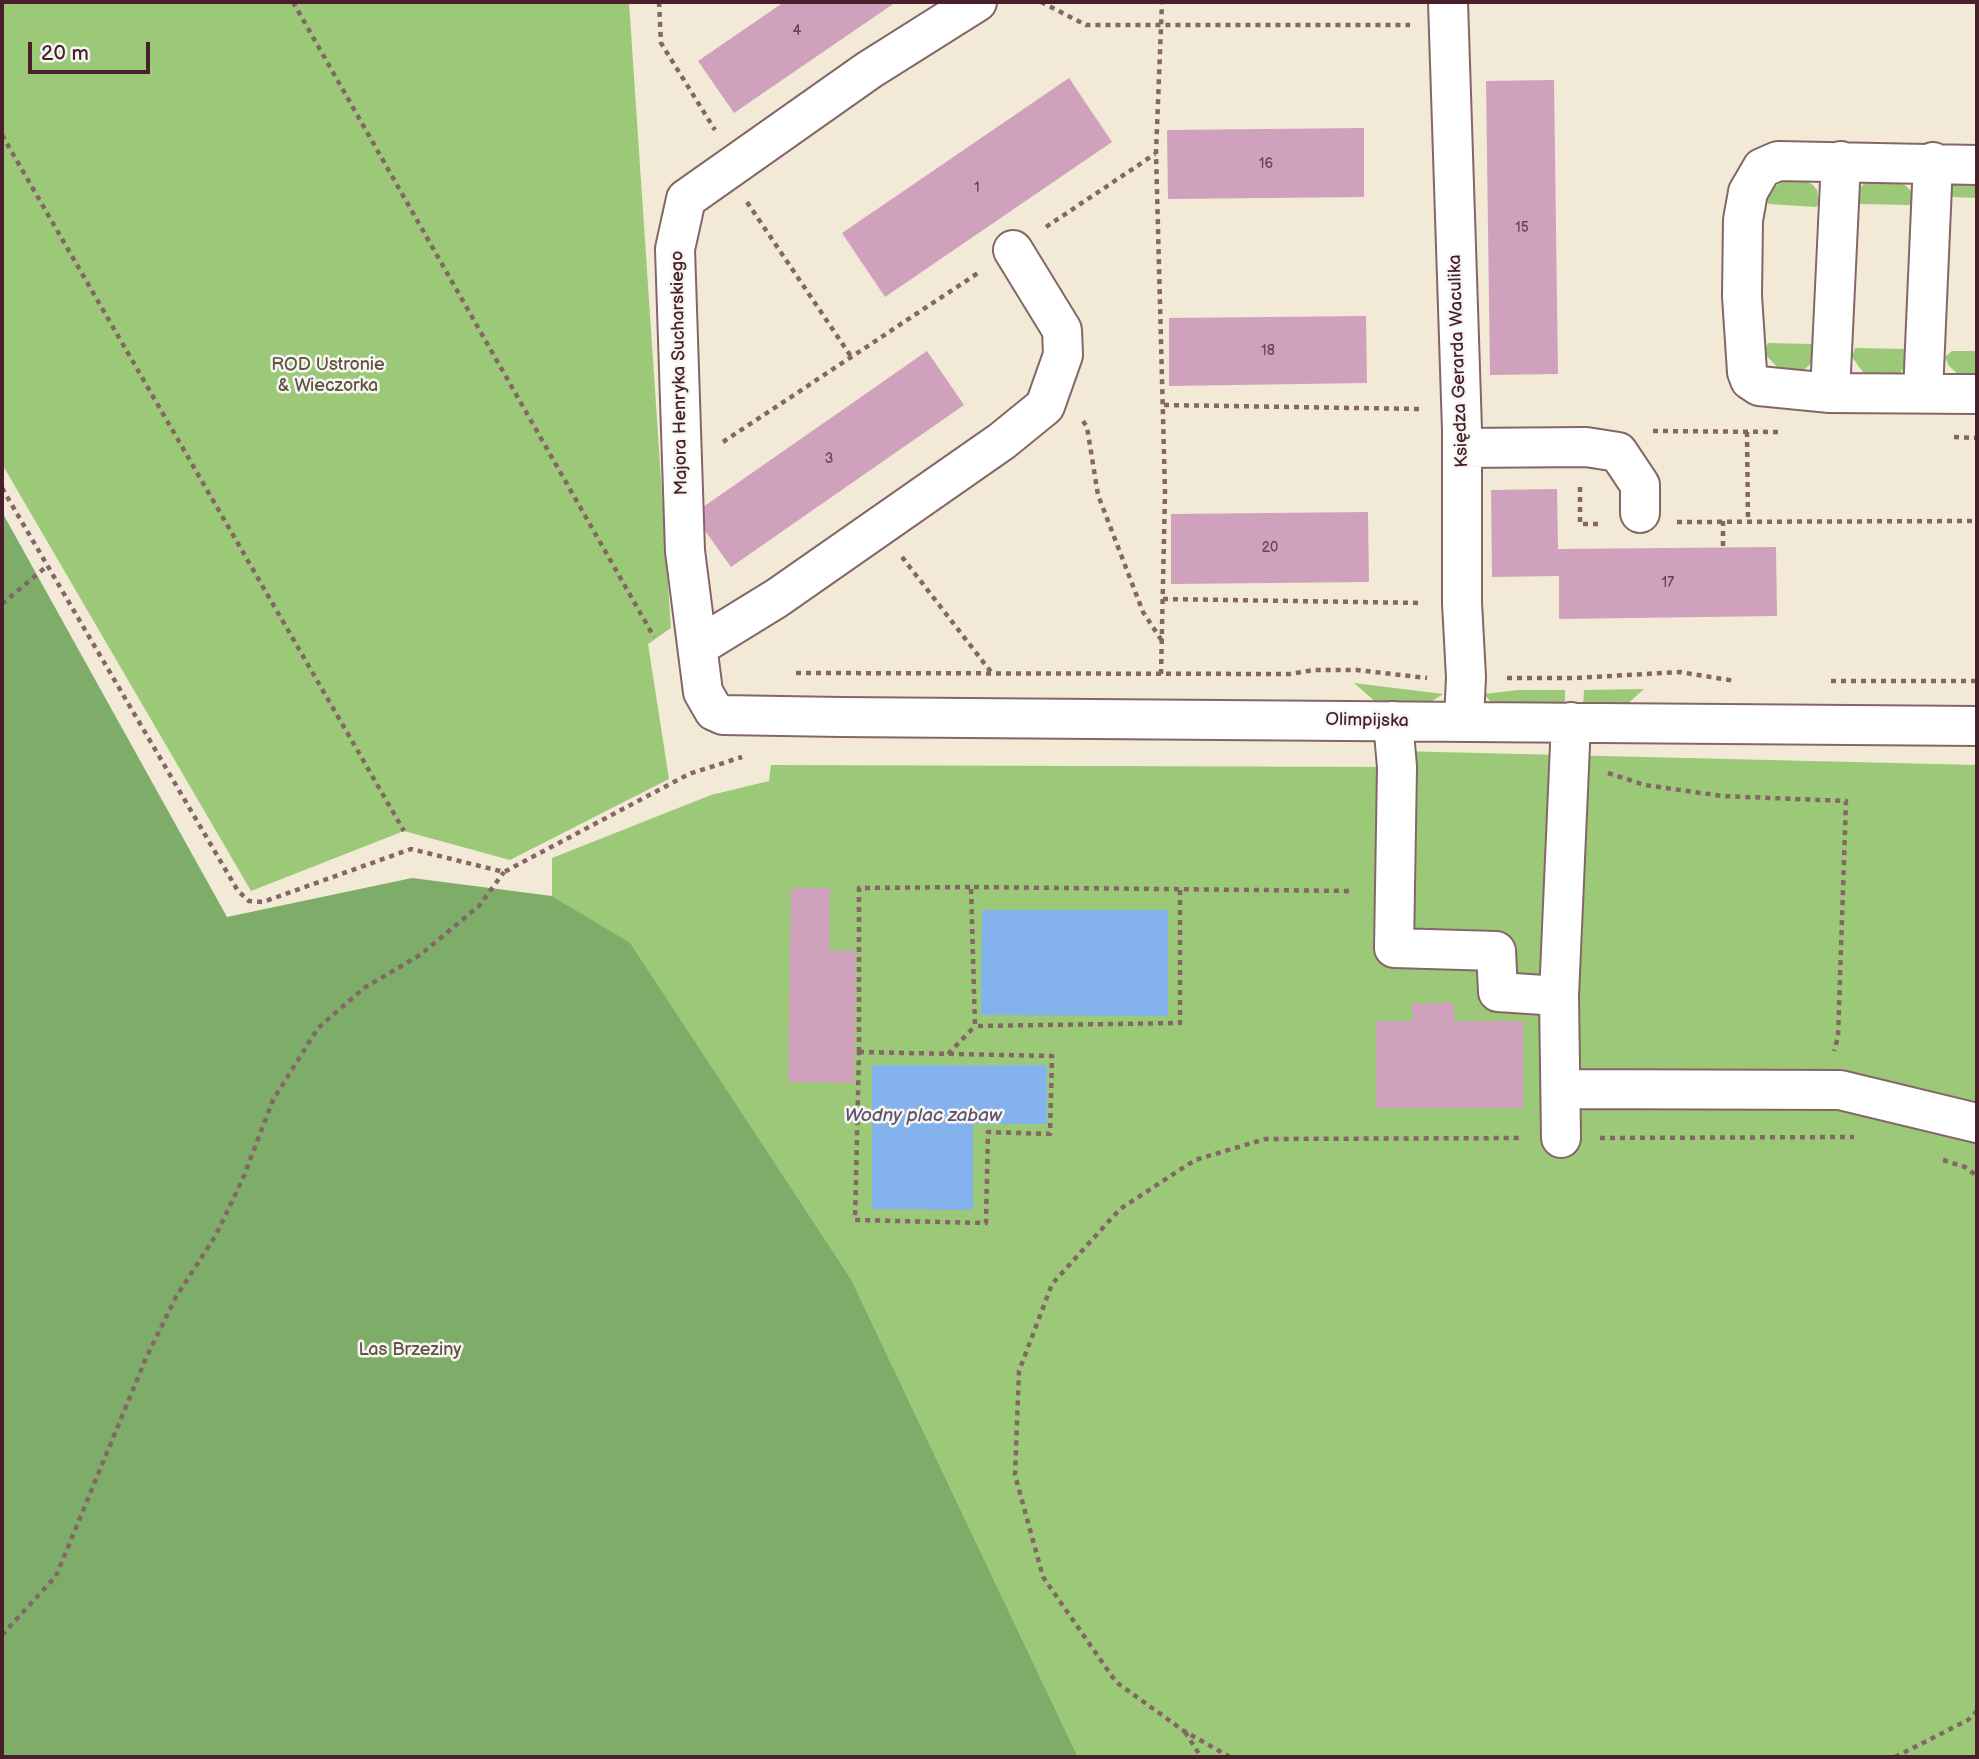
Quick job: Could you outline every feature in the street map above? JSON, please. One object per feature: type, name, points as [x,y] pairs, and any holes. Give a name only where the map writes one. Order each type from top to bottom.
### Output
[{"type":"street","name":"Majora Henryka Sucharskiego","points":[[757,716],[723,715],[714,711],[705,698],[685,551],[676,249],[686,200],[869,70],[977,2]]},
{"type":"street","name":"Księdza Gerarda Waculika","points":[[1449,13],[1462,448],[1462,603],[1466,677],[1464,721]]},
{"type":"street","points":[[1977,164],[1778,161],[1762,168],[1748,192],[1743,220],[1742,330],[1750,380],[1759,386],[1830,393],[1977,394]]},
{"type":"street","points":[[1830,393],[1841,161]]},
{"type":"street","points":[[1923,393],[1933,162]]},
{"type":"street","points":[[701,663],[777,598],[1002,441],[1045,406],[1063,355],[1062,330],[1013,250]]},
{"type":"street","points":[[1462,448],[1580,447],[1618,452],[1640,485],[1639,520]]},
{"type":"street","name":"Olimpijska","points":[[757,716],[1977,726]]},
{"type":"street","points":[[1394,721],[1397,766],[1394,948],[1496,951],[1498,992],[1559,996]]},
{"type":"street","points":[[1561,1138],[1559,996],[1571,722]]},
{"type":"street","points":[[1561,1088],[1840,1090],[1977,1123]]},
{"type":"path","points":[[293,2],[654,638],[701,663]]},
{"type":"path","points":[[1041,2],[1086,25],[1162,25],[1449,13]]},
{"type":"path","points":[[1161,674],[1164,405],[1156,153],[1162,2]]},
{"type":"path","points":[[2,135],[404,831]]},
{"type":"path","points":[[682,468],[1156,153]]},
{"type":"path","points":[[1052,387],[1087,427],[1098,495],[1143,612],[1163,641]]},
{"type":"path","points":[[1164,405],[1460,410]]},
{"type":"path","points":[[1639,431],[1784,432]]},
{"type":"path","points":[[1747,432],[1748,522]]},
{"type":"path","points":[[1950,437],[1977,438]]},
{"type":"path","points":[[1580,447],[1580,524],[1639,520],[1977,521]]},
{"type":"path","points":[[2,488],[243,897],[263,902],[411,849],[504,872]]},
{"type":"path","points":[[1723,521],[1723,548]]},
{"type":"path","points":[[878,527],[991,673]]},
{"type":"path","points":[[2,604],[47,566]]},
{"type":"path","points":[[1163,599],[1462,603]]},
{"type":"path","points":[[786,675],[1290,674],[1314,670],[1357,670],[1440,678]]},
{"type":"path","points":[[1506,678],[1575,678],[1680,672],[1736,681]]},
{"type":"path","points":[[1830,681],[1977,681]]},
{"type":"path","points":[[2,1635],[56,1576],[146,1358],[176,1297],[216,1235],[243,1178],[273,1100],[318,1027],[364,988],[420,955],[479,906],[504,872],[689,775],[747,755]]},
{"type":"path","points":[[1569,767],[1598,770],[1645,785],[1722,796],[1846,801],[1838,1037],[1823,1090]]},
{"type":"path","points":[[971,887],[975,1026]]},
{"type":"path","points":[[859,1052],[1052,1056],[1050,1134],[988,1132],[986,1223],[855,1220],[859,888],[1394,891]]},
{"type":"path","points":[[948,1054],[975,1026],[1180,1023],[1180,890]]},
{"type":"path","points":[[1230,1757],[1184,1731],[1116,1682],[1043,1577],[1015,1475],[1019,1371],[1052,1284],[1120,1209],[1195,1160],[1265,1139],[1862,1137]]},
{"type":"path","points":[[1939,1158],[1965,1167],[1977,1176]]},
{"type":"path","points":[[1895,1757],[1968,1720],[1977,1711]]},
{"type":"path","points":[[1184,1731],[1201,1757]]},
{"type":"green space","name":"ROD Ustronie & Wieczorka","points":[[2,2],[629,2],[671,628],[648,644],[669,779],[510,860],[404,831],[251,891],[2,464]]},
{"type":"green space","points":[[1785,179],[1803,179],[1813,185],[1817,190],[1819,204],[1816,207],[1769,204],[1765,199],[1770,191]]},
{"type":"green space","points":[[1867,180],[1902,182],[1911,191],[1913,203],[1860,204],[1856,200],[1857,192]]},
{"type":"green space","points":[[1967,180],[1977,188],[1977,198],[1953,197],[1950,194],[1953,183]]},
{"type":"green space","points":[[1768,343],[1812,344],[1816,347],[1815,359],[1803,371],[1781,371],[1763,352]]},
{"type":"green space","points":[[1855,348],[1907,349],[1909,362],[1898,375],[1865,375],[1852,357]]},
{"type":"green space","points":[[1952,351],[1977,351],[1977,381],[1960,376],[1949,366],[1945,357]]},
{"type":"green space","name":"Las Brzeziny","points":[[2,512],[227,917],[412,878],[552,896],[630,943],[851,1279],[1078,1757],[2,1757]]},
{"type":"green space","points":[[1354,683],[1443,694],[1429,703],[1378,704]]},
{"type":"green space","points":[[1644,689],[1624,707],[1583,707],[1584,690]]},
{"type":"green space","points":[[1518,690],[1565,690],[1565,707],[1493,704],[1484,694]]},
{"type":"green space","points":[[1396,751],[1977,765],[1977,1757],[1078,1757],[851,1279],[630,944],[552,896],[552,858],[711,795],[769,781],[771,765],[1396,767]]},
{"type":"water","points":[[982,910],[1168,910],[1168,1016],[981,1015]]},
{"type":"water","name":"Wodny plac zabaw","points":[[872,1065],[1047,1065],[1047,1124],[973,1124],[973,1210],[872,1209]]},
{"type":"building","points":[[784,2],[896,2],[734,113],[698,61]]},
{"type":"building","points":[[1069,78],[1112,142],[885,297],[842,233]]},
{"type":"building","points":[[1554,80],[1558,374],[1490,375],[1486,81]]},
{"type":"building","points":[[1364,128],[1364,197],[1168,199],[1167,130]]},
{"type":"building","points":[[1366,316],[1367,383],[1169,386],[1169,318]]},
{"type":"building","points":[[927,351],[964,405],[731,567],[693,514]]},
{"type":"building","points":[[1557,489],[1558,549],[1776,547],[1777,616],[1559,619],[1559,576],[1492,577],[1491,490]]},
{"type":"building","points":[[1368,512],[1369,582],[1171,584],[1171,514]]},
{"type":"building","points":[[791,888],[830,888],[829,950],[856,951],[854,1083],[788,1082]]},
{"type":"building","points":[[1412,1003],[1454,1003],[1454,1021],[1523,1021],[1523,1108],[1376,1108],[1376,1021],[1412,1021]]}]
